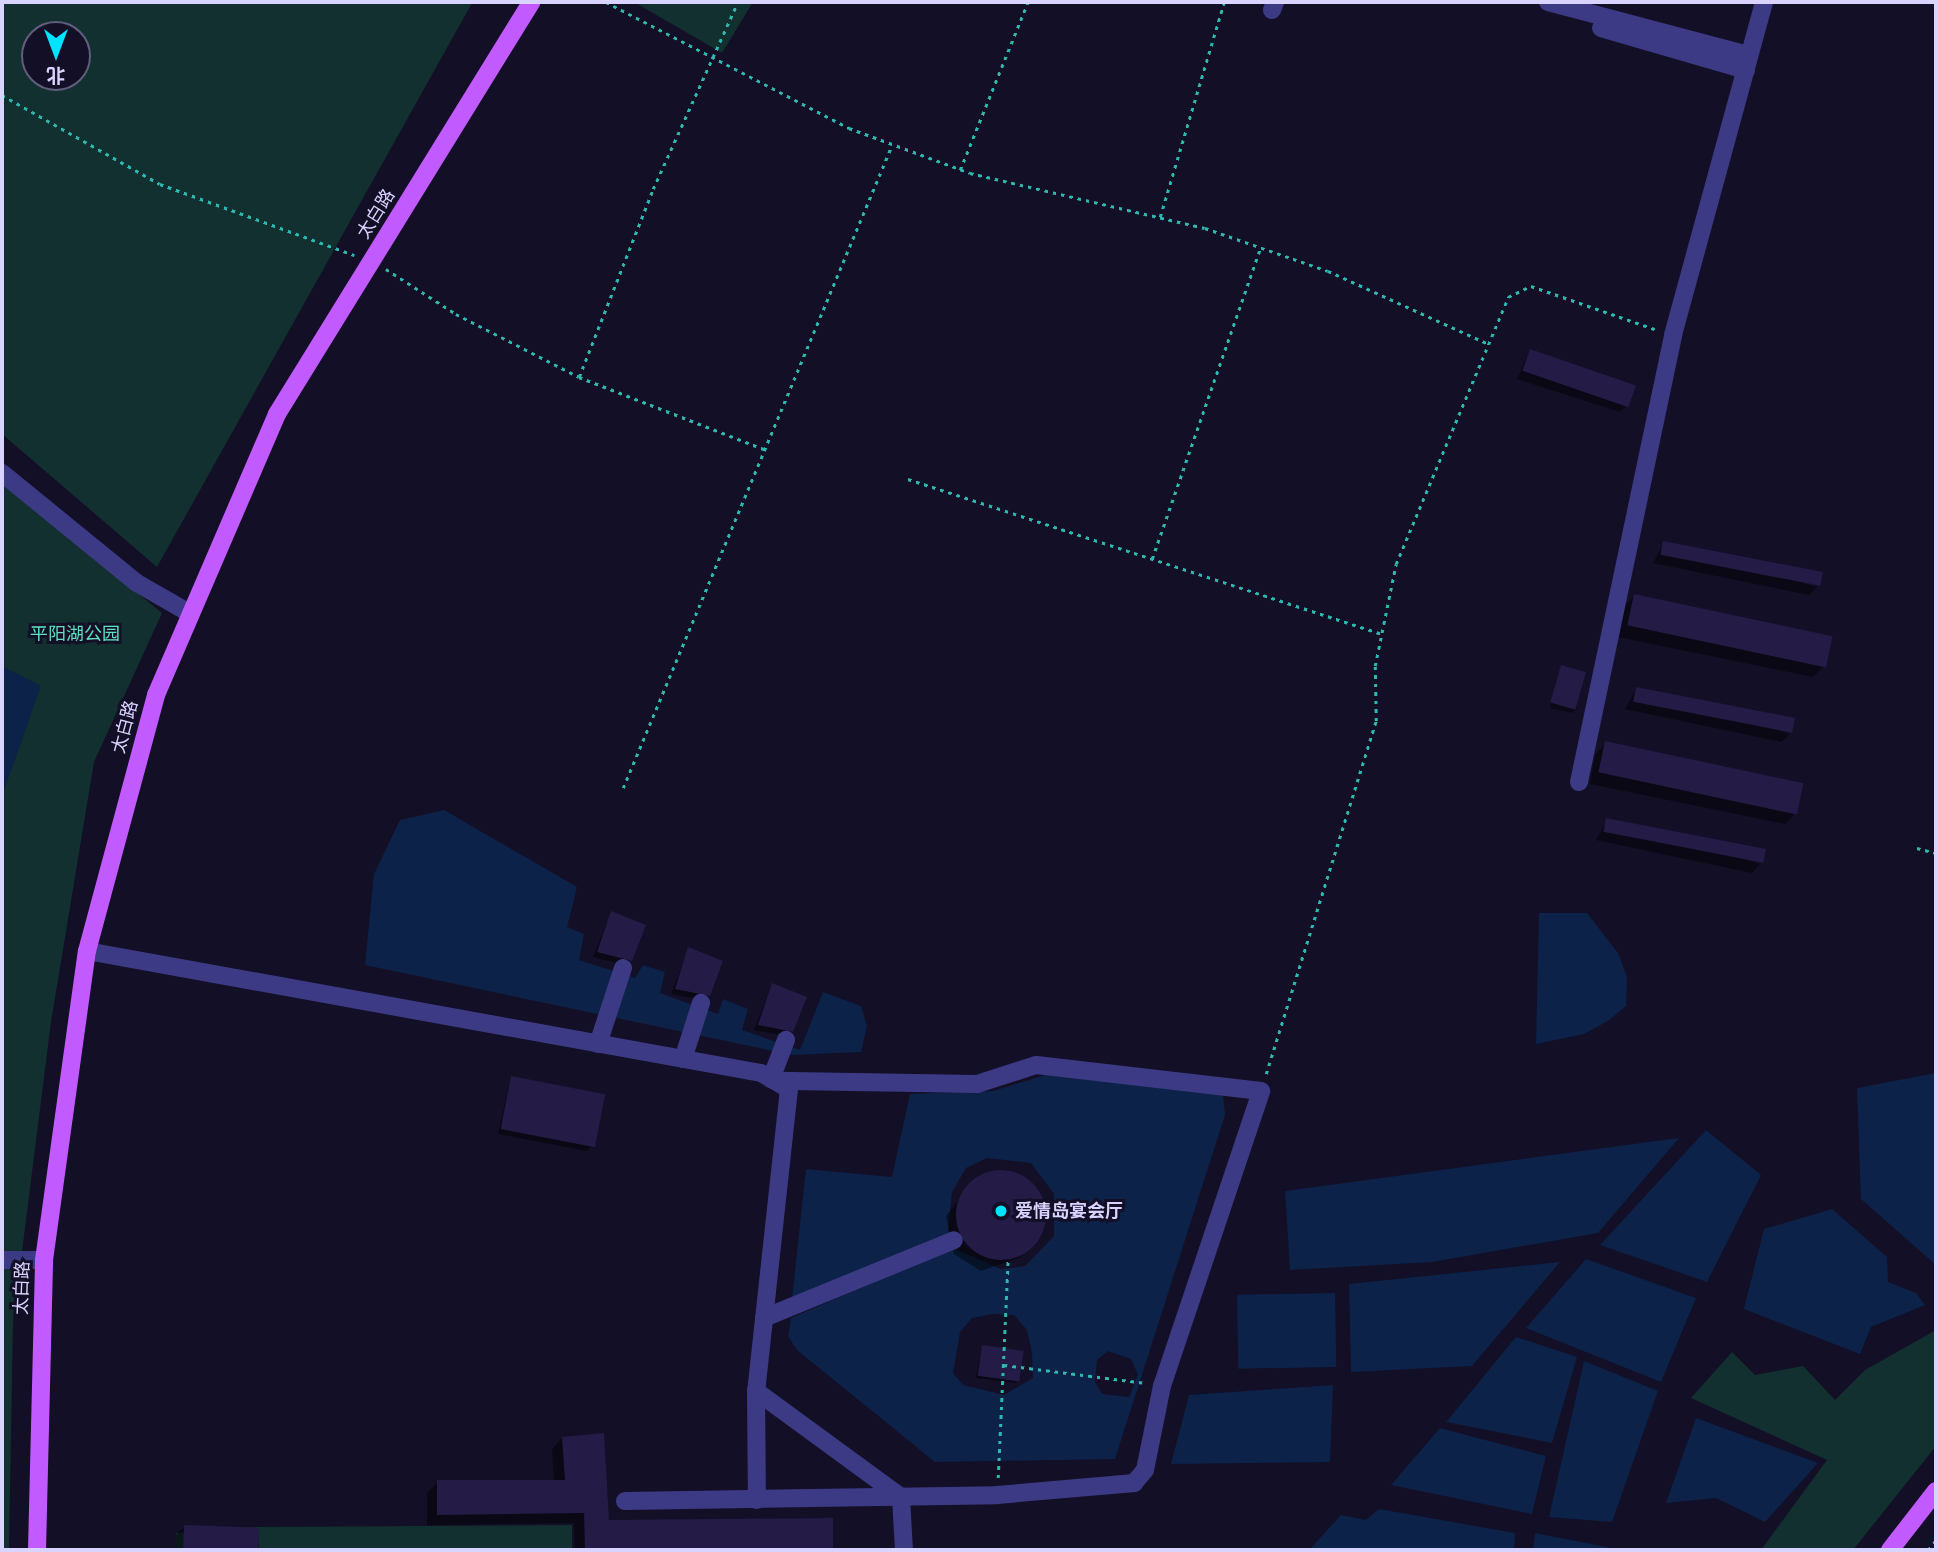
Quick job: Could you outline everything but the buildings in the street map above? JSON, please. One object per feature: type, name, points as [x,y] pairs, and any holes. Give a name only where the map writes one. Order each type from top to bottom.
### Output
[{"type":"main road","name":"太白路","points":[[37,1550],[44,1261],[87,951],[156,695],[277,414],[531,2]]},
{"type":"main road","points":[[1890,1550],[1936,1491]]},
{"type":"street","points":[[1548,2],[1747,62]]},
{"type":"street","points":[[1579,782],[1673,335],[1764,2]]},
{"type":"street","points":[[1601,28],[1747,62]]},
{"type":"street","points":[[2,473],[137,583],[191,614]]},
{"type":"street","points":[[87,951],[683,1059],[774,1080],[977,1084],[1036,1065],[1261,1091],[1162,1386],[1145,1470],[1134,1483],[998,1495],[625,1501]]},
{"type":"street","points":[[598,1044],[623,968]]},
{"type":"street","points":[[683,1059],[701,1003]]},
{"type":"street","points":[[774,1080],[786,1040]]},
{"type":"street","points":[[757,1500],[756,1391],[789,1089],[774,1080]]},
{"type":"street","points":[[764,1318],[954,1240]]},
{"type":"street","points":[[2,1260],[44,1261]]},
{"type":"street","points":[[756,1391],[901,1497]]},
{"type":"street","points":[[901,1497],[904,1550]]},
{"type":"path","points":[[606,2],[710,57],[893,144],[960,170],[1160,217],[1260,247],[1487,343]]},
{"type":"path","points":[[579,377],[710,57],[738,2]]},
{"type":"path","points":[[960,170],[1028,2]]},
{"type":"path","points":[[1160,217],[1224,2]]},
{"type":"path","points":[[623,788],[893,144]]},
{"type":"path","points":[[1152,559],[1260,247]]},
{"type":"path","points":[[1261,1091],[1376,721],[1381,634],[1396,564],[1508,297],[1531,286],[1673,335]]},
{"type":"path","points":[[908,479],[1381,634]]},
{"type":"path","points":[[1917,848],[1936,853]]},
{"type":"path","points":[[998,1495],[1008,1260]]},
{"type":"path","points":[[1004,1365],[1162,1386]]},
{"type":"path","points":[[1928,1550],[1936,1540]]},
{"type":"green space","points":[[2,2],[472,3],[157,567],[2,434]]},
{"type":"green space","points":[[634,2],[753,2],[722,53]]},
{"type":"green space","name":"平阳湖公园","points":[[2,483],[162,613],[94,762],[51,1022],[13,1323],[9,1550],[2,1550]]},
{"type":"green space","points":[[1936,1330],[1936,1446],[1853,1550],[1761,1550],[1827,1460],[1691,1398],[1732,1352],[1755,1375],[1803,1366],[1835,1400],[1865,1370]]},
{"type":"green space","points":[[572,1525],[572,1550],[177,1550],[176,1533],[256,1527]]},
{"type":"water","points":[[2,666],[41,686],[2,796]]},
{"type":"water","points":[[444,810],[577,887],[567,927],[584,934],[579,960],[635,978],[643,965],[665,972],[660,993],[718,1014],[723,999],[748,1009],[742,1030],[800,1050],[823,992],[861,1006],[867,1026],[861,1052],[792,1055],[365,965],[374,874],[400,820]]},
{"type":"water","points":[[1539,913],[1587,913],[1618,953],[1627,977],[1626,1006],[1608,1021],[1584,1034],[1536,1044]]},
{"type":"water","points":[[1936,1073],[1936,1265],[1861,1199],[1857,1088]]},
{"type":"water","points":[[1048,1074],[1223,1093],[1225,1115],[1115,1459],[935,1462],[797,1350],[788,1336],[791,1318],[953,1248],[1001,1269],[1025,1266],[1054,1236],[1054,1194],[1031,1163],[987,1158],[966,1168],[952,1192],[948,1233],[792,1299],[806,1169],[892,1177],[910,1094],[993,1091]],"holes":[[[993,1314],[1014,1315],[1027,1330],[1032,1353],[1033,1378],[1004,1395],[963,1385],[953,1373],[960,1332],[972,1318]],[[1108,1351],[1131,1359],[1138,1375],[1129,1397],[1102,1394],[1095,1382],[1097,1360]]]},
{"type":"water","points":[[1706,1130],[1761,1175],[1707,1282],[1600,1245]]},
{"type":"water","points":[[1679,1138],[1598,1233],[1432,1262],[1290,1270],[1285,1191]]},
{"type":"water","points":[[1832,1209],[1887,1257],[1888,1282],[1916,1293],[1925,1305],[1871,1327],[1860,1354],[1744,1309],[1764,1229]]},
{"type":"water","points":[[1586,1259],[1696,1298],[1661,1382],[1526,1328]]},
{"type":"water","points":[[1560,1262],[1472,1366],[1351,1372],[1349,1284]]},
{"type":"water","points":[[1335,1293],[1336,1367],[1238,1369],[1237,1295]]},
{"type":"water","points":[[1516,1337],[1577,1357],[1552,1443],[1446,1422]]},
{"type":"water","points":[[1584,1361],[1658,1391],[1612,1522],[1549,1517]]},
{"type":"water","points":[[1333,1385],[1330,1462],[1171,1464],[1189,1395]]},
{"type":"water","points":[[1696,1418],[1818,1463],[1765,1522],[1716,1498],[1666,1503]]},
{"type":"water","points":[[1440,1428],[1546,1456],[1532,1514],[1391,1485]]},
{"type":"water","points":[[1379,1509],[1515,1533],[1514,1550],[1309,1550],[1341,1515],[1366,1520]]},
{"type":"water","points":[[1535,1533],[1622,1550],[1533,1550]]},
{"type":"place","name":"爱情岛宴会厅","points":[[1001,1211]]}]
